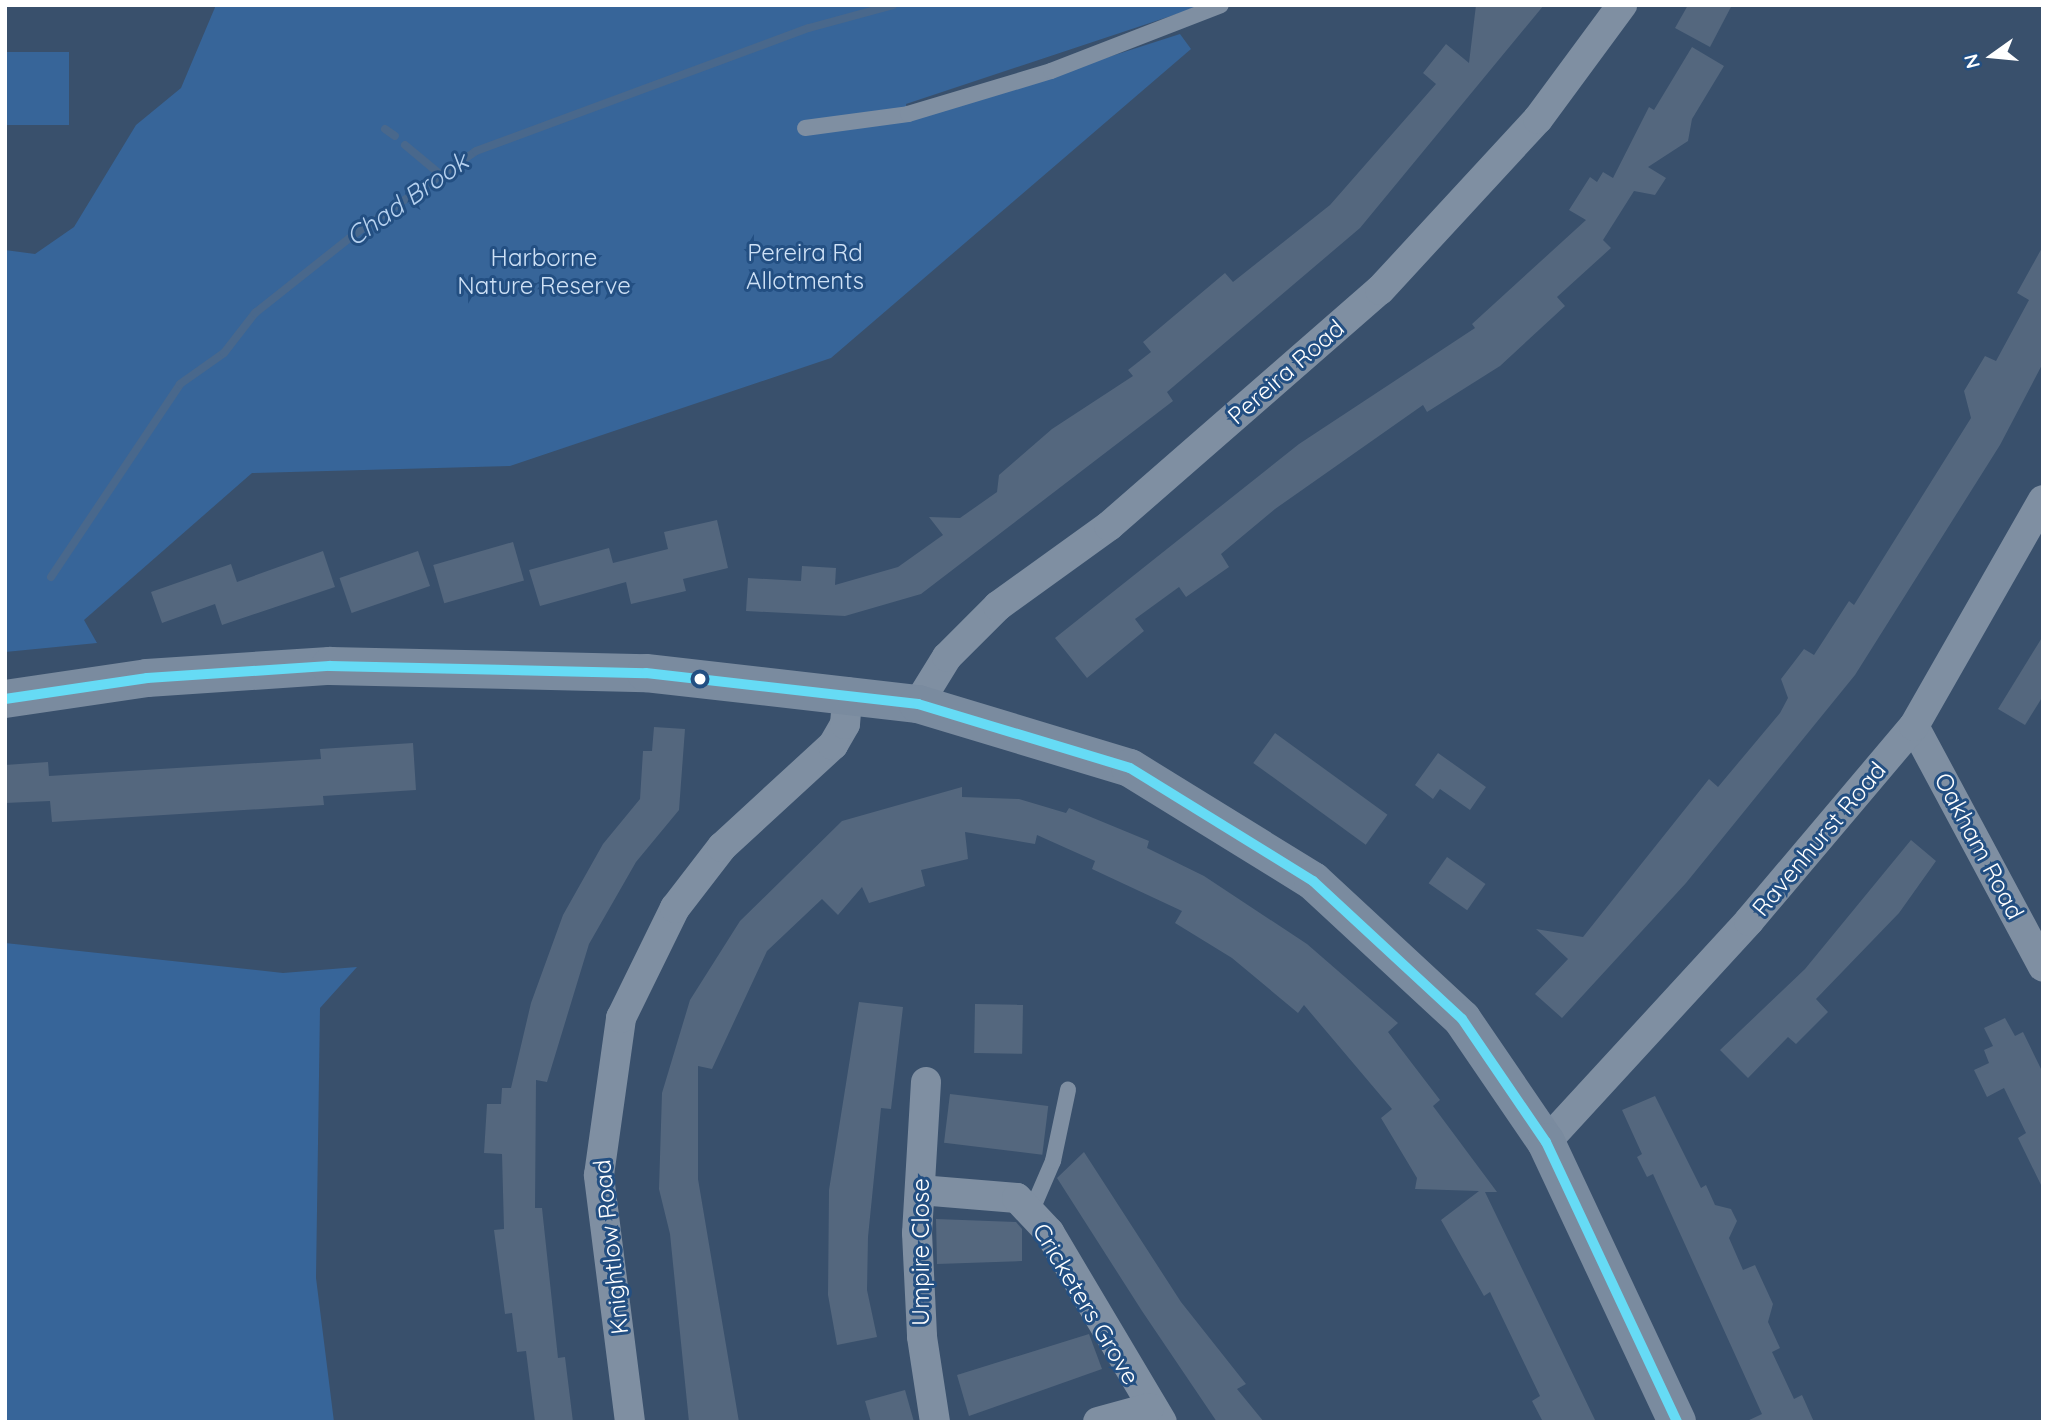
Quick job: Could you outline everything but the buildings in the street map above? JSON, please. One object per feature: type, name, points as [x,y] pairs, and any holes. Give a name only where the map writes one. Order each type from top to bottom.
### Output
[{"type":"street","name":"Pereira Road","points":[[918,704],[947,657],[998,606],[1109,526],[1380,290],[1538,119],[1622,5]]},
{"type":"street","name":"Ravenhurst Road","points":[[1546,1142],[1749,921],[1914,726],[2043,500]]},
{"type":"street","points":[[5,699],[147,678],[330,666],[646,673],[848,692],[918,704],[1130,768],[1313,881],[1462,1019],[1546,1142],[1677,1422]]},
{"type":"street","name":"Knightlow Road","points":[[630,1422],[599,1175],[621,1018],[675,908],[722,847],[833,745],[845,724],[848,692]]},
{"type":"street","name":"Oakham Road","points":[[1914,726],[2043,967]]},
{"type":"street","name":"Umpire Close","points":[[926,1082],[920,1190],[922,1337],[935,1422]]},
{"type":"street","name":"Cricketers Grove","points":[[920,1190],[1017,1198],[1049,1231],[1155,1415]]},
{"type":"street","points":[[1098,1422],[1155,1415]]},
{"type":"lane","points":[[805,128],[908,114],[1051,71],[1221,5]]},
{"type":"lane","points":[[1031,1212],[1053,1161],[1068,1090]]},
{"type":"green space","points":[[216,5],[1204,5],[906,104],[910,121],[1180,34],[1191,49],[831,358],[510,466],[252,473],[84,620],[97,643],[5,652],[5,250],[35,254],[74,227],[136,125],[181,88]]},
{"type":"green space","points":[[5,52],[69,52],[69,125],[5,125]]},
{"type":"green space","points":[[5,943],[283,973],[357,967],[320,1008],[316,1278],[334,1422],[5,1422]]},
{"type":"waterway","name":"Chad Brook","points":[[51,577],[180,384],[224,353],[255,313],[356,233],[476,151],[809,28],[893,5]]},
{"type":"waterway","points":[[385,129],[395,136]]},
{"type":"waterway","points":[[405,145],[441,175]]},
{"type":"transit line","points":[[5,699],[147,678],[330,666],[646,673],[918,704],[1130,768],[1313,881],[1462,1019],[1546,1142],[1677,1422]]},
{"type":"park label","name":"Pereira Rd Allotments","points":[[805,267]]},
{"type":"park label","name":"Harborne Nature Reserve","points":[[544,272]]}]
